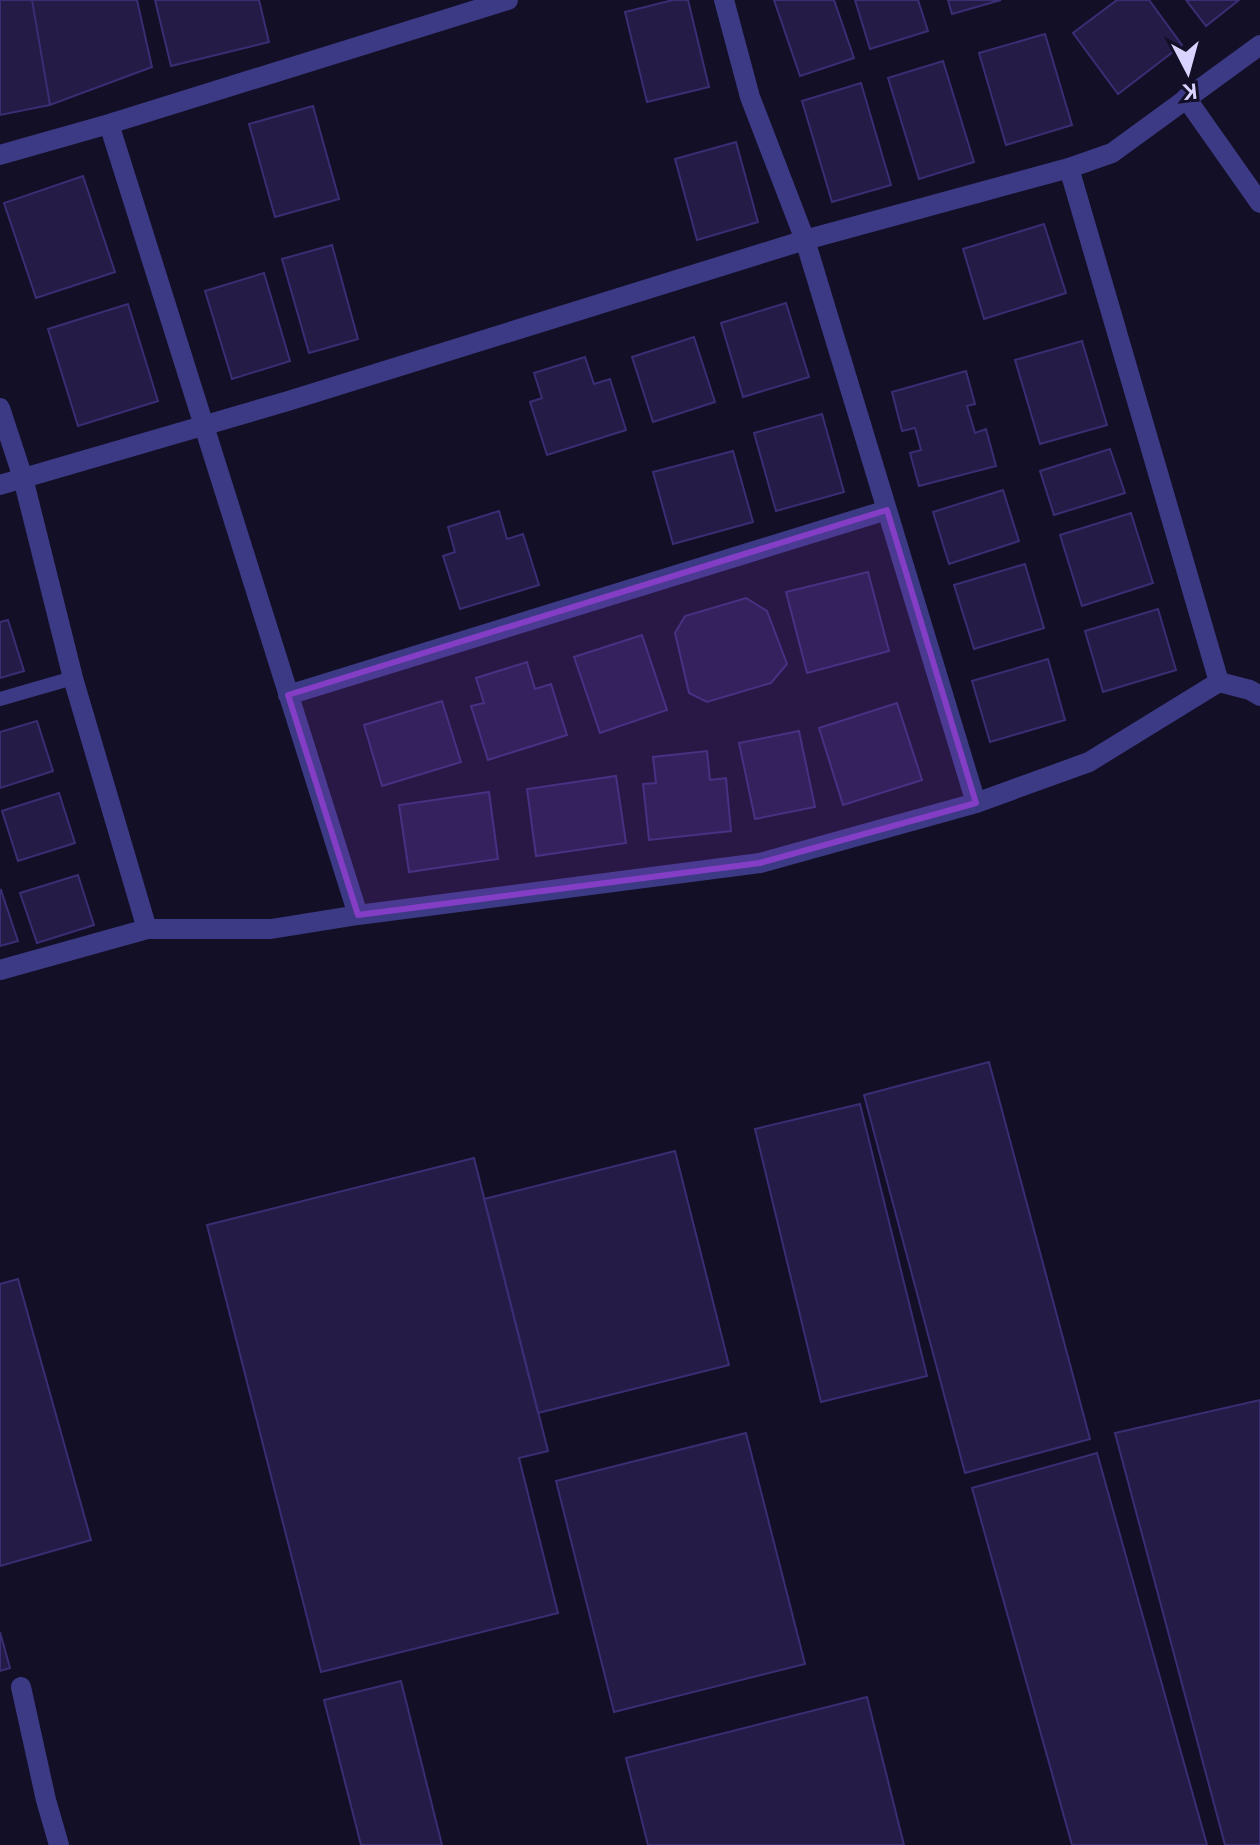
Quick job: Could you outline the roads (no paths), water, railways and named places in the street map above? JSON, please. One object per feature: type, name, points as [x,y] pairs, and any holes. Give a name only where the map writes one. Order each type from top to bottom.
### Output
[{"type":"street","points":[[0,155],[508,0]]},
{"type":"street","points":[[724,0],[750,97],[805,240],[976,803]]},
{"type":"street","points":[[0,485],[203,426],[805,240],[1069,168],[1112,153],[1260,45]]},
{"type":"street","points":[[1186,98],[1260,203]]},
{"type":"street","points":[[109,124],[358,915]]},
{"type":"street","points":[[1069,168],[1219,682]]},
{"type":"street","points":[[0,408],[23,478],[73,678],[147,929]]},
{"type":"street","points":[[288,695],[887,510]]},
{"type":"street","points":[[0,970],[147,929],[271,929],[760,863],[976,803],[1089,762],[1219,682],[1250,690],[1260,696]]},
{"type":"street","points":[[21,1687],[59,1845]]},
{"type":"lane","points":[[0,699],[73,678]]}]
